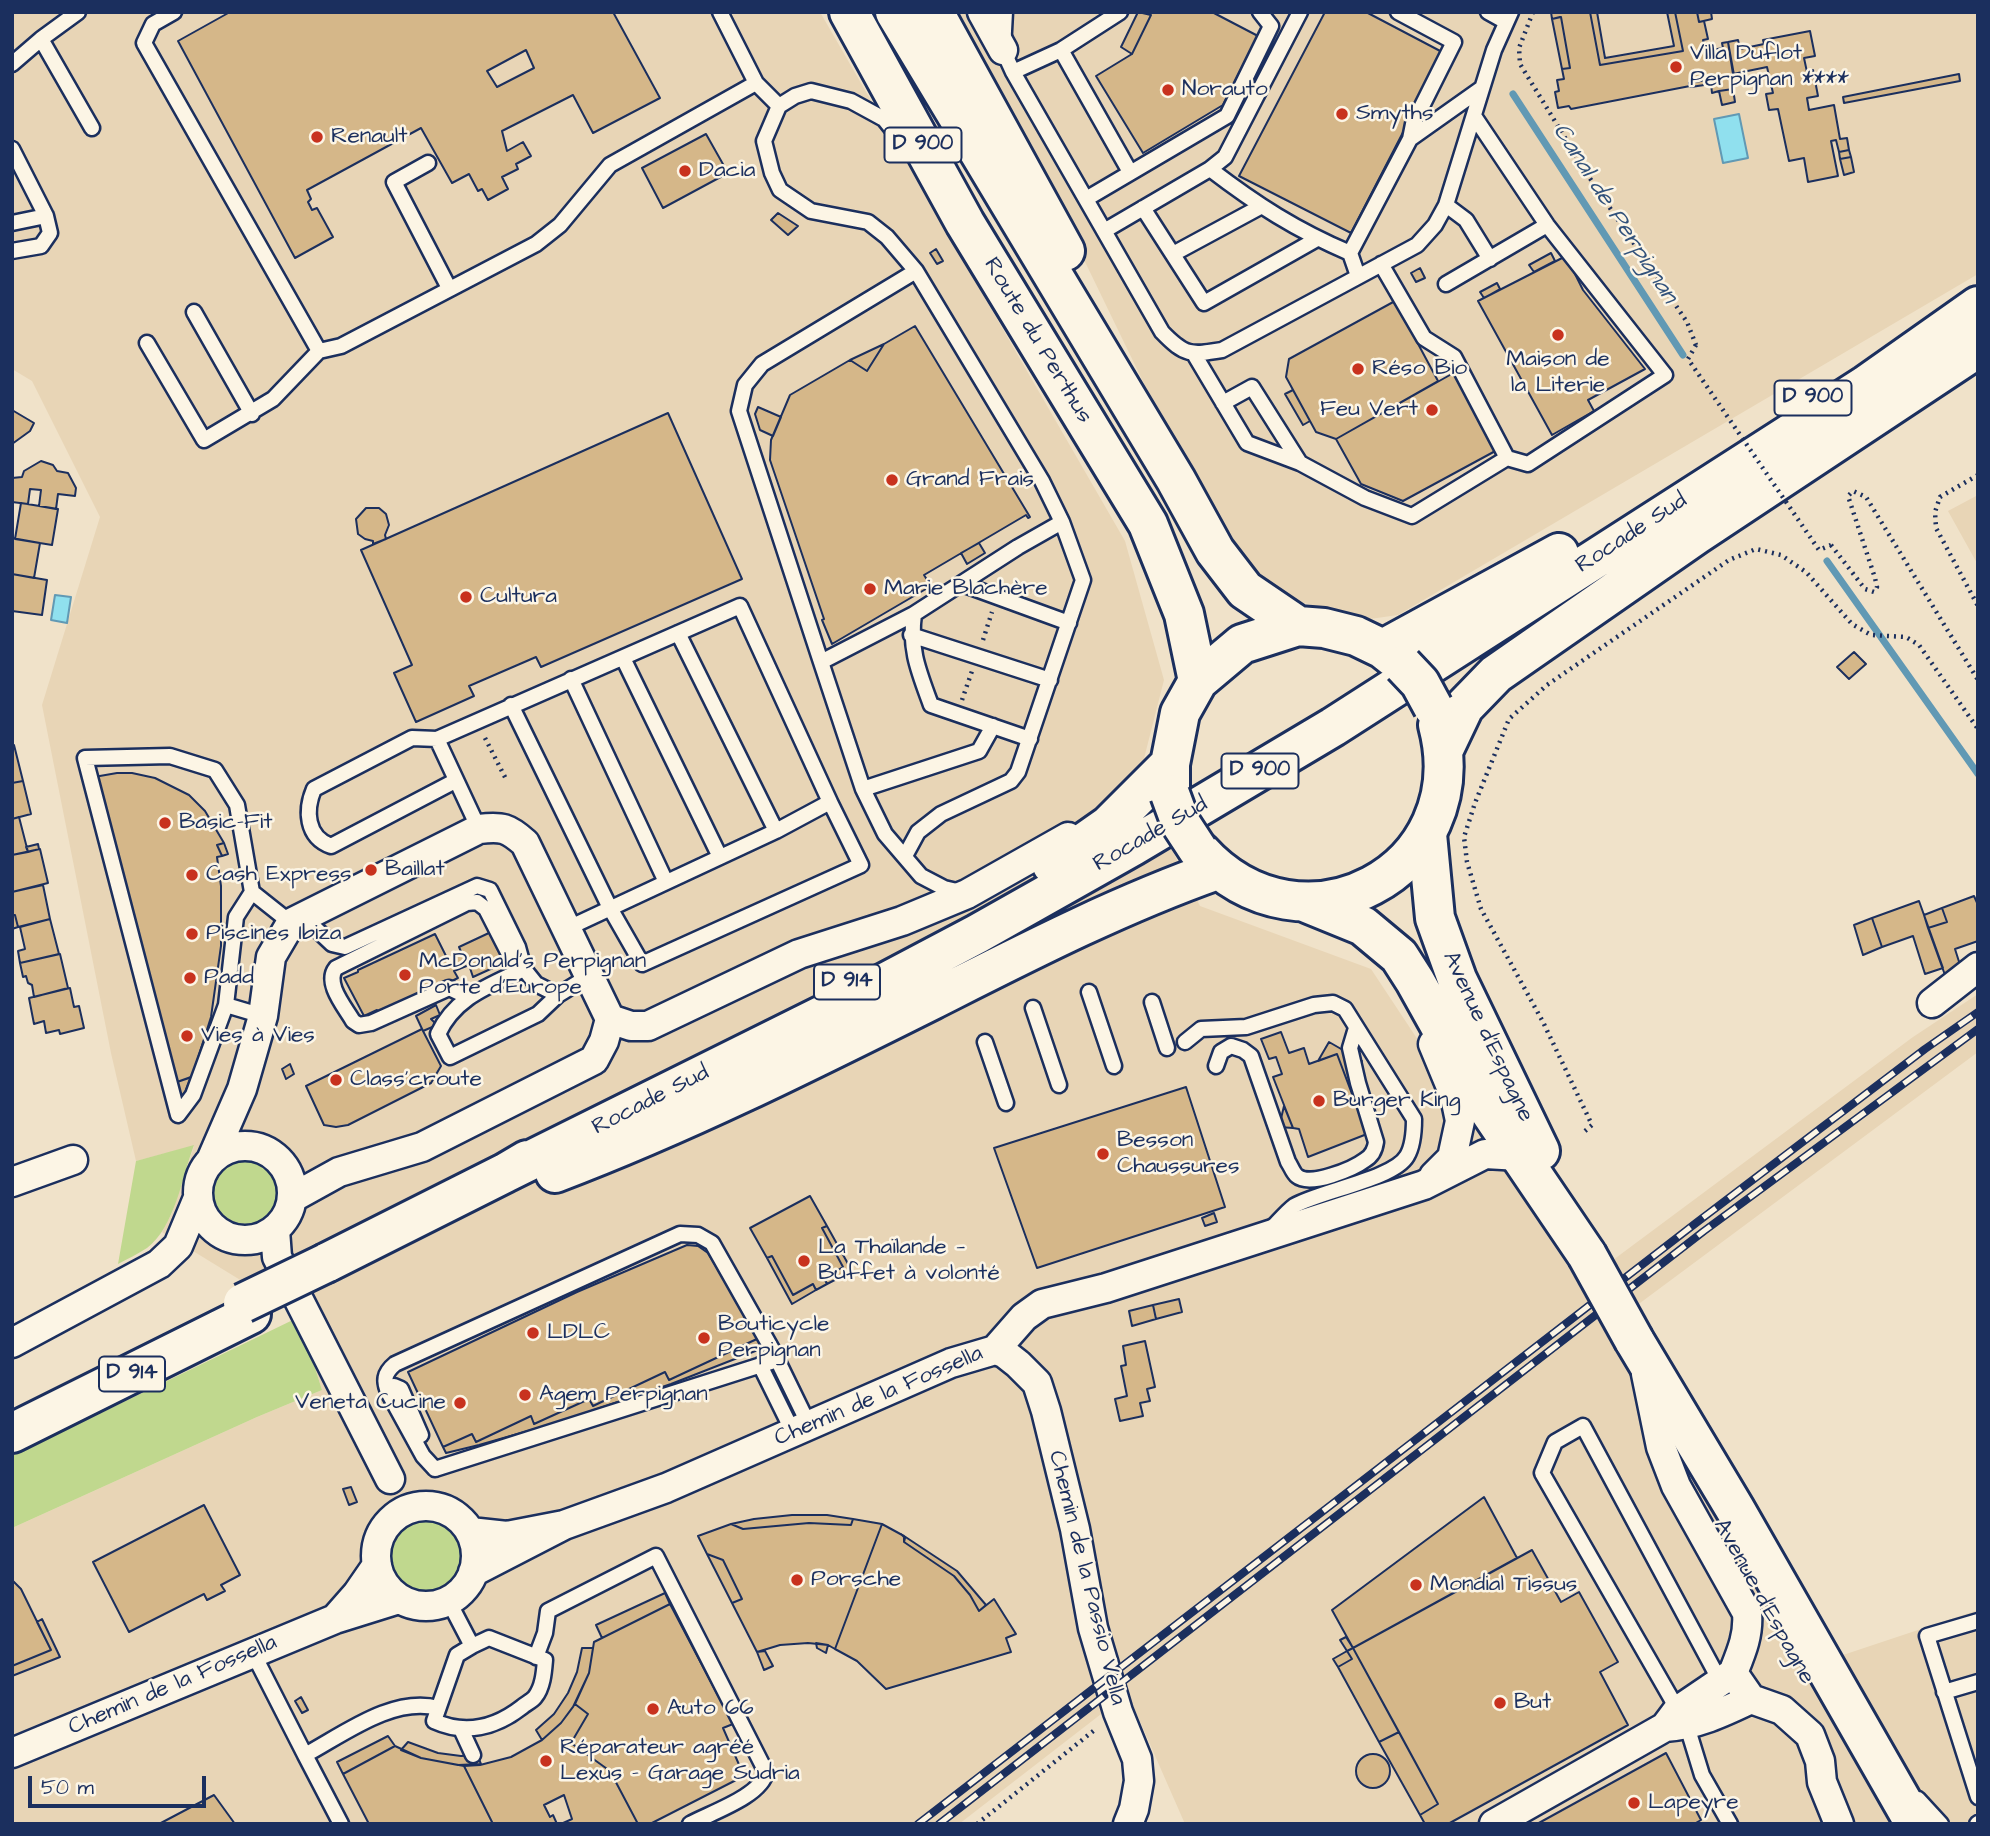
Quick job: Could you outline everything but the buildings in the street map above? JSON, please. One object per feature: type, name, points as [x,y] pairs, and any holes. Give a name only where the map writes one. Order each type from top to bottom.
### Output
[{"type":"main road","name":"Route du Perthus","points":[[849,12],[965,223],[1148,524],[1184,614],[1199,681]]},
{"type":"main road","name":"Route du Perthus","points":[[895,12],[1215,551],[1245,590],[1298,626]]},
{"type":"main road","points":[[939,18],[1058,235],[1139,419]]},
{"type":"main road","name":"Rocade Sud","points":[[1393,657],[1543,562],[1649,500],[1978,297]]},
{"type":"main road","name":"Rocade Sud","points":[[508,1181],[977,934],[1133,846],[1333,727],[1798,421],[1866,385],[1978,306]]},
{"type":"main road","name":"Rocade Sud","points":[[508,1181],[844,1022],[1138,859],[1342,739],[1873,399],[1978,338]]},
{"type":"main road","name":"Rocade Sud","points":[[1444,749],[1464,707],[1496,674],[1696,535],[1978,348]]},
{"type":"main road","points":[[1298,626],[1324,628],[1356,636],[1393,657],[1420,683],[1433,707],[1444,749],[1443,789],[1427,834],[1419,847],[1378,883],[1346,898],[1309,904],[1268,898],[1208,860],[1181,824],[1170,779],[1180,713],[1199,681],[1242,644],[1298,626]]},
{"type":"main road","name":"D 914","points":[[12,1418],[247,1309],[508,1181],[629,1095],[905,952],[999,900],[1092,839],[1170,779]]},
{"type":"main road","name":"Avenue d'Espagne","points":[[1427,834],[1435,918],[1448,955],[1580,1245],[1641,1357],[1735,1509],[1915,1824]]},
{"type":"main road","name":"D 914","points":[[508,1181],[620,1148],[858,1030],[1153,893],[1208,860]]},
{"type":"main road","name":"Avenue d'Espagne","points":[[1309,904],[1363,926],[1399,956],[1478,1094],[1580,1245]]},
{"type":"main road","name":"D 914","points":[[12,1433],[247,1309]]},
{"type":"main road","name":"Avenue d'Espagne","points":[[1641,1357],[1685,1462],[1891,1824]]},
{"type":"street","points":[[982,12],[1008,61]]},
{"type":"street","points":[[610,1019],[631,1026],[648,1026],[799,954],[902,921],[967,894],[1073,834],[1109,825]]},
{"type":"street","points":[[292,1198],[339,1172],[422,1147],[594,1060],[604,1041],[610,1019],[525,844],[511,830],[495,827],[479,829],[291,923],[271,957],[263,1016],[242,1089],[198,1184],[202,1213],[211,1226],[256,1240],[390,1479],[427,1506]]},
{"type":"street","points":[[1933,1003],[1978,967]]},
{"type":"street","name":"Chemin de la Fossella","points":[[1415,981],[1420,1021],[1434,1045],[1455,1097],[1460,1121],[1452,1158],[1424,1185]]},
{"type":"street","points":[[242,1089],[244,1117],[259,1147]]},
{"type":"street","points":[[178,1246],[256,1240],[290,1210],[291,1181],[285,1166],[273,1154],[247,1145],[234,1147],[212,1158]]},
{"type":"street","name":"Chemin de la Fossella","points":[[473,1572],[564,1525],[666,1488],[951,1363],[995,1350],[1024,1317],[1042,1304],[1106,1288],[1424,1185],[1485,1154],[1520,1156]]},
{"type":"street","points":[[12,1182],[73,1160]]},
{"type":"street","points":[[285,1166],[339,1172]]},
{"type":"street","points":[[12,1343],[159,1264],[178,1246],[198,1198]]},
{"type":"street","name":"Chemin de la Passio Vella","points":[[995,1350],[1004,1353],[1037,1382],[1075,1529],[1093,1628],[1118,1712],[1137,1759],[1139,1781],[1128,1824]]},
{"type":"street","name":"Avenue d'Espagne","points":[[1641,1357],[1661,1447],[1675,1486],[1747,1613],[1745,1643],[1727,1677]]},
{"type":"street","points":[[390,1479],[392,1520]]},
{"type":"street","points":[[427,1506],[452,1513],[470,1532],[476,1558],[473,1572],[456,1596],[428,1607],[399,1599],[381,1579],[376,1565],[376,1548],[381,1532],[402,1512],[427,1506]]},
{"type":"street","name":"Chemin de la Fossella","points":[[470,1532],[507,1536],[564,1525]]},
{"type":"street","name":"Chemin de la Fossella","points":[[335,1619],[358,1594],[376,1565]]},
{"type":"street","name":"Chemin de la Fossella","points":[[12,1753],[335,1619],[399,1599]]},
{"type":"street","points":[[1494,1824],[1676,1721],[1727,1677],[1751,1699],[1708,1719],[1676,1721]]},
{"type":"street","name":"Avenue d'Espagne","points":[[1751,1699],[1782,1710],[1810,1735],[1820,1761],[1822,1782],[1839,1824]]},
{"type":"lane","points":[[12,64],[41,38],[78,12]]},
{"type":"lane","points":[[174,12],[153,24],[144,43],[319,351]]},
{"type":"lane","points":[[720,12],[757,83],[779,106]]},
{"type":"lane","points":[[1005,12],[1008,61],[1163,332],[1176,346],[1194,354],[1223,350],[1417,245],[1435,225],[1446,205],[1482,88],[1508,17],[1488,12]]},
{"type":"lane","points":[[1008,61],[1061,50],[1120,12]]},
{"type":"lane","points":[[1086,199],[1227,116],[1271,26],[1260,12]]},
{"type":"lane","points":[[1104,231],[1226,157],[1300,12]]},
{"type":"lane","points":[[1358,276],[1350,253],[1410,139],[1413,124],[1454,42],[1398,12]]},
{"type":"lane","points":[[41,38],[92,128]]},
{"type":"lane","points":[[1061,50],[1130,172]]},
{"type":"lane","points":[[147,343],[204,440],[252,414],[273,399],[319,351],[341,346],[536,244],[560,225],[610,165],[757,83]]},
{"type":"lane","points":[[1410,139],[1482,88]]},
{"type":"lane","points":[[905,856],[918,832],[940,814],[1010,781],[1018,772],[1083,580],[1062,522],[1042,481],[916,271],[887,237],[868,222],[811,211],[780,190],[772,173],[764,141],[779,106],[794,96],[811,91],[851,101],[884,119],[965,223]]},
{"type":"lane","points":[[1381,264],[1424,338],[1454,357],[1507,458],[1528,464],[1665,374],[1547,225],[1475,116]]},
{"type":"lane","points":[[12,149],[18,176],[46,216],[50,233],[41,246],[12,251]]},
{"type":"lane","points":[[428,163],[394,182],[449,288]]},
{"type":"lane","points":[[1210,169],[1260,207],[1317,239],[1350,253]]},
{"type":"lane","points":[[1446,205],[1466,220],[1490,260]]},
{"type":"lane","points":[[1173,254],[1260,207]]},
{"type":"lane","points":[[1143,208],[1204,303],[1317,239]]},
{"type":"lane","points":[[12,223],[46,216]]},
{"type":"lane","points":[[1446,284],[1547,225]]},
{"type":"lane","points":[[916,271],[762,364],[745,385],[739,411],[863,789],[885,834],[921,876],[944,888],[967,894]]},
{"type":"lane","points":[[194,312],[252,414]]},
{"type":"lane","points":[[1194,354],[1247,443],[1300,463],[1365,498],[1412,516],[1507,458]]},
{"type":"lane","points":[[1223,403],[1252,387],[1300,463]]},
{"type":"lane","points":[[821,662],[914,614],[1062,522]]},
{"type":"lane","points":[[962,584],[1069,623]]},
{"type":"lane","points":[[455,781],[331,846],[321,842],[313,832],[307,815],[314,789],[412,738],[437,739],[476,720],[740,606],[861,865],[642,964],[610,908],[511,705]]},
{"type":"lane","points":[[914,614],[911,635],[913,655],[931,705],[1030,739]]},
{"type":"lane","points":[[678,633],[776,831]]},
{"type":"lane","points":[[911,635],[1050,680]]},
{"type":"lane","points":[[623,658],[720,857]]},
{"type":"lane","points":[[571,679],[666,882]]},
{"type":"lane","points":[[863,789],[979,751],[993,726]]},
{"type":"lane","points":[[437,739],[479,829]]},
{"type":"lane","points":[[252,892],[236,917],[226,1005],[193,1095],[178,1115],[85,758],[170,756],[215,770],[237,805],[252,892],[291,923],[314,927],[332,944],[345,947],[477,886],[490,890],[518,947],[524,969]]},
{"type":"lane","points":[[566,929],[830,803]]},
{"type":"lane","points":[[468,997],[449,988],[371,1023],[359,1025],[353,1021],[331,981],[332,973],[336,968],[467,903],[477,902],[486,909],[509,954],[536,984],[558,995]]},
{"type":"lane","points":[[524,969],[468,997],[446,1018],[438,1034],[450,1057],[538,1014],[558,995],[589,976]]},
{"type":"lane","points":[[1089,992],[1114,1066]]},
{"type":"lane","points":[[1152,1002],[1167,1048]]},
{"type":"lane","points":[[1185,1042],[1201,1029],[1246,1027],[1314,1006],[1333,1003],[1345,1009],[1414,1119],[1414,1133],[1407,1157],[1391,1171],[1312,1198],[1292,1208],[1265,1235]]},
{"type":"lane","points":[[226,1005],[263,1016]]},
{"type":"lane","points":[[1033,1008],[1059,1085]]},
{"type":"lane","points":[[1216,1066],[1221,1052],[1231,1046],[1251,1056],[1288,1162],[1297,1176],[1306,1180],[1329,1176],[1366,1160],[1375,1151],[1376,1142],[1357,1083],[1350,1048],[1356,1028]]},
{"type":"lane","points":[[985,1042],[1006,1103]]},
{"type":"lane","points":[[777,1360],[435,1469],[401,1389],[394,1386],[389,1389],[388,1394],[384,1383],[387,1371],[395,1364],[680,1234],[698,1235],[712,1243],[777,1360],[801,1429]]},
{"type":"lane","points":[[760,1365],[801,1429]]},
{"type":"lane","points":[[1727,1677],[1584,1426],[1555,1442],[1542,1473],[1730,1824]]},
{"type":"lane","points":[[536,1657],[545,1633],[548,1611],[656,1556],[766,1772],[756,1790],[690,1824]]},
{"type":"lane","points":[[448,1601],[472,1646]]},
{"type":"lane","points":[[1978,1621],[1927,1636],[1978,1797]]},
{"type":"lane","points":[[489,1638],[536,1657],[545,1660],[544,1676],[535,1697],[508,1718],[479,1728],[461,1729],[451,1729],[434,1721],[457,1655],[489,1638]]},
{"type":"lane","points":[[253,1653],[341,1824]]},
{"type":"lane","points":[[1944,1692],[1978,1682]]},
{"type":"lane","points":[[305,1755],[394,1708],[424,1704],[438,1708]]},
{"type":"lane","points":[[461,1729],[472,1755]]},
{"type":"lane","name":"Avenue d'Espagne","points":[[1881,1762],[1941,1824]]},
{"type":"path","points":[[1534,12],[1519,48],[1520,64],[1589,177],[1687,322],[1696,345],[1688,359],[1819,550],[1831,545],[1865,589],[1874,592],[1877,587],[1875,578],[1848,496],[1853,491],[1866,497],[1978,680]]},
{"type":"path","points":[[1978,475],[1940,497],[1935,512],[1936,528],[1978,606]]},
{"type":"path","points":[[1585,1131],[1591,1125],[1542,1022],[1481,909],[1467,862],[1464,837],[1509,719],[1547,685],[1729,560],[1756,549],[1781,555],[1806,572],[1852,624],[1871,635],[1906,637],[1919,645],[1978,729]]},
{"type":"path","points":[[476,720],[507,782]]},
{"type":"path","points":[[977,1824],[1087,1737]]},
{"type":"shaded area","points":[[12,12],[820,12],[1125,541],[1164,680],[1138,782],[1200,906],[1371,969],[1606,1324],[1843,1655],[1978,1610],[1978,1824],[1185,1824],[1113,1660],[1105,1711],[959,1824],[12,1824],[12,1528],[322,1390],[299,1316],[162,1232],[172,1213],[194,1146],[136,1161],[111,1053],[42,705],[100,517],[32,381],[12,369]]},
{"type":"shaded area","points":[[947,12],[1978,12],[1978,274],[1398,615],[1370,619],[1300,602],[1265,584],[1235,554],[1166,429],[1057,204]]},
{"type":"shaded area","points":[[1978,495],[1978,565],[1948,511]]},
{"type":"shaded area","points":[[1978,994],[1978,1052],[1636,1306],[1613,1260],[1913,1037]]},
{"type":"green space","points":[[194,1145],[171,1215],[157,1239],[147,1248],[118,1264],[136,1161]]},
{"type":"green space","points":[[240,1158],[252,1158],[264,1163],[274,1173],[279,1191],[277,1204],[264,1219],[252,1224],[240,1224],[228,1219],[218,1209],[213,1197],[213,1185],[218,1173],[228,1163]]},
{"type":"green space","points":[[299,1317],[322,1390],[12,1528],[12,1456]]},
{"type":"green space","points":[[426,1507],[445,1511],[461,1522],[472,1538],[476,1557],[472,1576],[461,1592],[445,1603],[426,1607],[407,1603],[391,1592],[380,1576],[376,1557],[380,1538],[391,1522],[407,1511]]},
{"type":"water","points":[[1739,114],[1748,158],[1723,163],[1714,119]]},
{"type":"water","points":[[55,595],[71,597],[67,623],[51,620]]},
{"type":"waterway","name":"Canal de Perpignan","points":[[1513,94],[1683,355]]},
{"type":"waterway","points":[[1827,561],[1978,774]]},
{"type":"railway","points":[[918,1824],[1696,1223],[1925,1049],[1978,1012]]},
{"type":"railway","points":[[939,1824],[1704,1231],[1978,1029]]},
{"type":"place","name":"Villa Duflot Perpignan ****","points":[[1676,67]]},
{"type":"place","name":"Norauto","points":[[1168,90]]},
{"type":"place","name":"Smyths","points":[[1342,114]]},
{"type":"place","name":"Renault","points":[[317,137]]},
{"type":"place","name":"Dacia","points":[[685,171]]},
{"type":"place","name":"Maison de la Literie","points":[[1558,335]]},
{"type":"place","name":"Réso Bio","points":[[1358,369]]},
{"type":"place","name":"Feu Vert","points":[[1432,410]]},
{"type":"place","name":"Grand Frais","points":[[892,480]]},
{"type":"place","name":"Marie Blachère","points":[[870,589]]},
{"type":"place","name":"Cultura","points":[[466,597]]},
{"type":"place","name":"Basic-Fit","points":[[165,823]]},
{"type":"place","name":"Baillat","points":[[371,870]]},
{"type":"place","name":"Cash Express","points":[[192,875]]},
{"type":"place","name":"Piscines Ibiza","points":[[192,934]]},
{"type":"place","name":"McDonald's Perpignan Porte d'Europe","points":[[405,975]]},
{"type":"place","name":"Padd","points":[[190,978]]},
{"type":"place","name":"Vies à Vies","points":[[187,1036]]},
{"type":"place","name":"Class'croute","points":[[336,1080]]},
{"type":"place","name":"Burger King","points":[[1319,1101]]},
{"type":"place","name":"Besson Chaussures","points":[[1103,1154]]},
{"type":"place","name":"La Thaïlande — Buffet à volonté","points":[[804,1261]]},
{"type":"place","name":"LDLC","points":[[533,1333]]},
{"type":"place","name":"Bouticycle Perpignan","points":[[704,1338]]},
{"type":"place","name":"Agem Perpignan","points":[[525,1395]]},
{"type":"place","name":"Veneta Cucine","points":[[460,1403]]},
{"type":"place","name":"Porsche","points":[[797,1580]]},
{"type":"place","name":"Mondial Tissus","points":[[1416,1585]]},
{"type":"place","name":"But","points":[[1500,1703]]},
{"type":"place","name":"Auto 66","points":[[653,1709]]},
{"type":"place","name":"Réparateur agréé Lexus - Garage Sudria","points":[[546,1761]]},
{"type":"place","name":"Lapeyre","points":[[1634,1803]]}]
